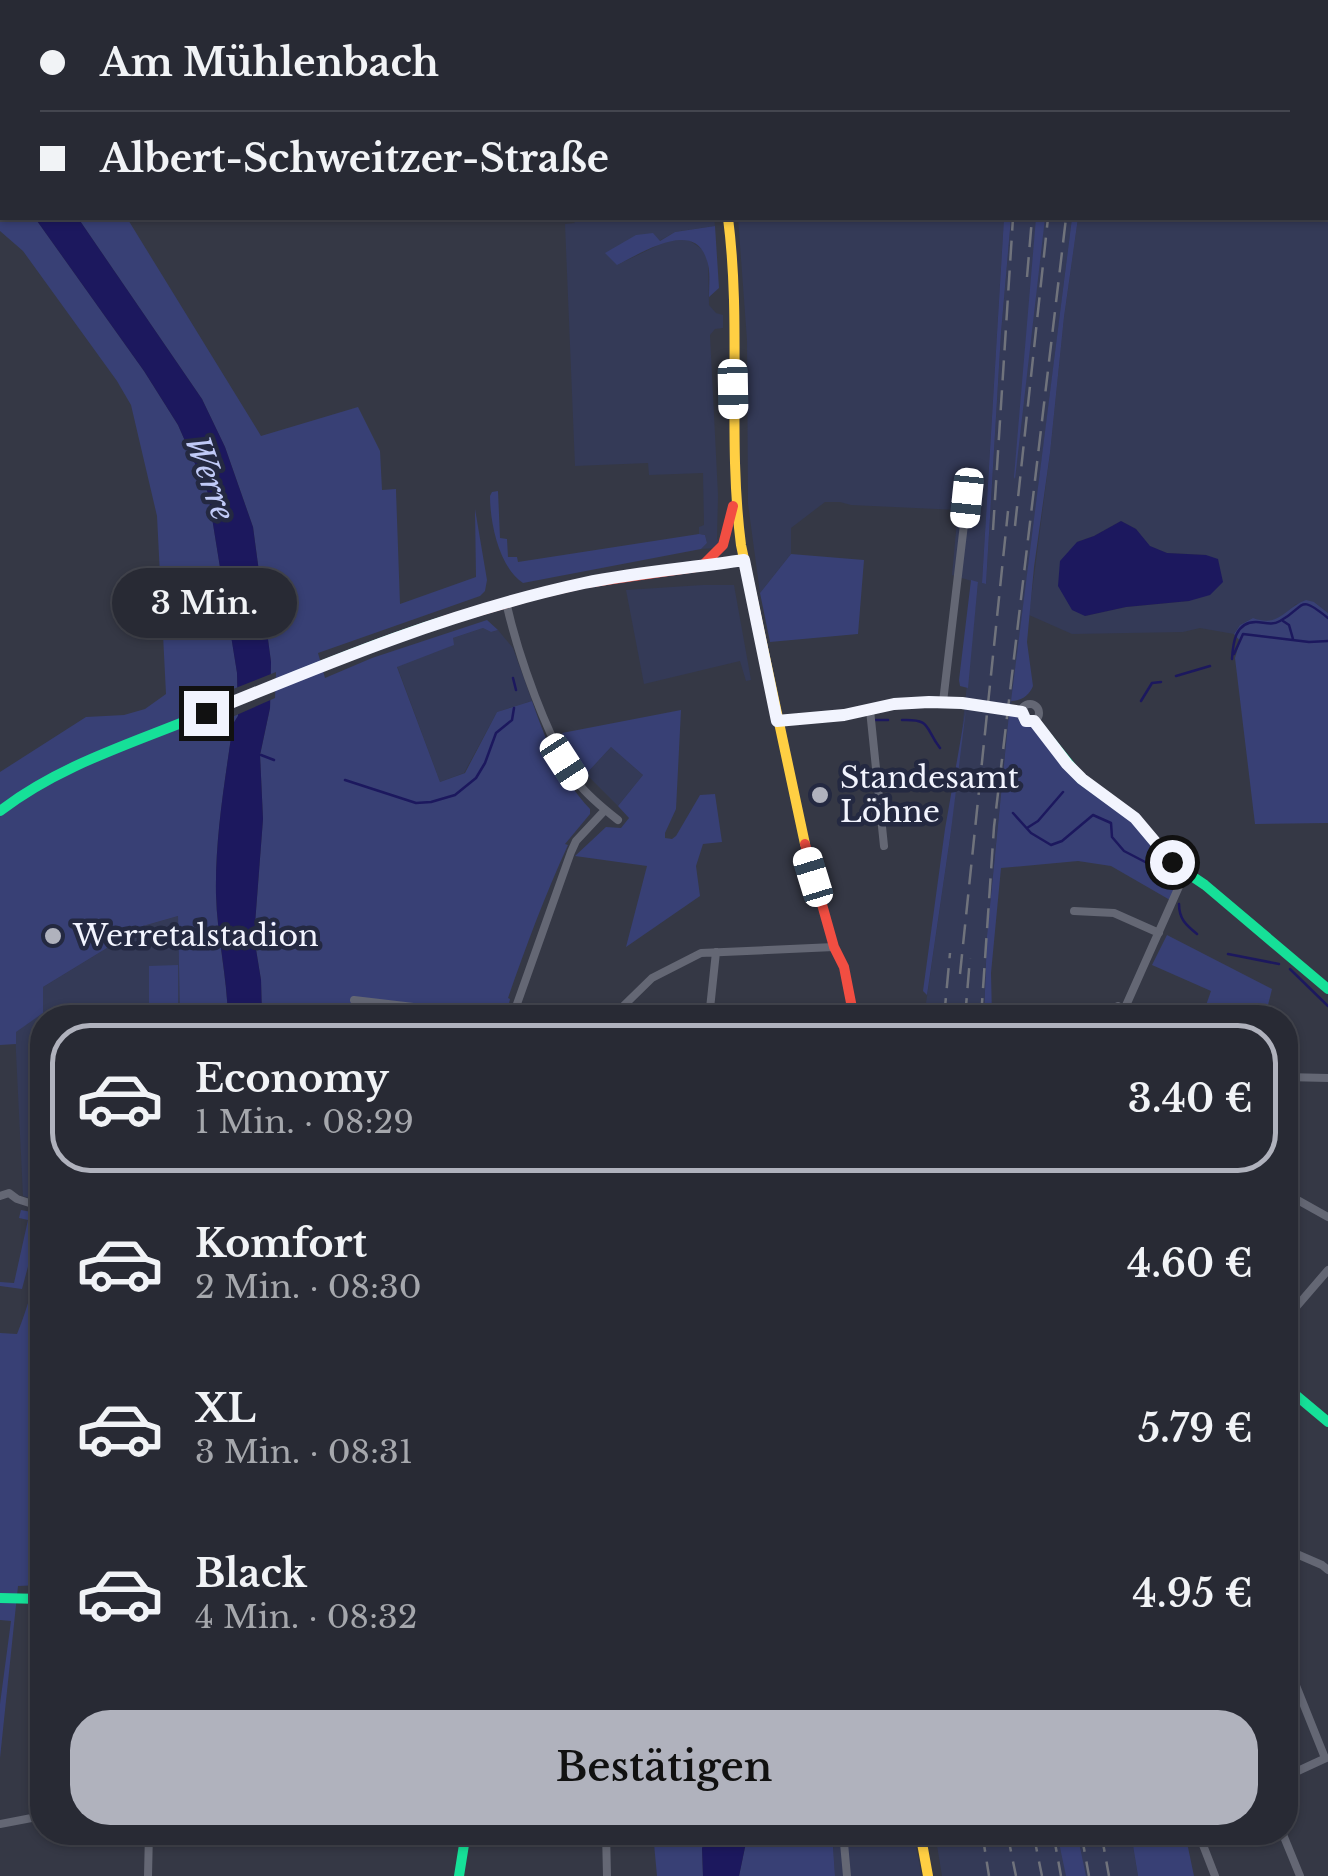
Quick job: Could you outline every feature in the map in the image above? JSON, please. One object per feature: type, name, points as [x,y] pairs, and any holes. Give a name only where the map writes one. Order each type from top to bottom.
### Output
[{"type":"main road","points":[[728,220],[734,322],[734,497],[805,851],[834,947],[844,967],[851,1005]]},
{"type":"main road","points":[[703,565],[724,545],[734,497]]},
{"type":"main road","points":[[0,811],[36,786],[99,757],[412,632],[506,602],[585,583],[744,560]]},
{"type":"main road","points":[[1034,721],[1067,764],[1135,818],[1172,862],[1328,989]]},
{"type":"main road","points":[[1298,1397],[1328,1422]]},
{"type":"main road","points":[[0,1598],[30,1599]]},
{"type":"main road","points":[[459,1876],[464,1845]]},
{"type":"main road","points":[[922,1845],[928,1876]]},
{"type":"street","points":[[943,702],[967,498]]},
{"type":"street","points":[[506,602],[552,738],[581,786],[618,820]]},
{"type":"street","points":[[777,721],[844,715],[894,704],[943,702],[1022,712]]},
{"type":"street","points":[[1026,705],[1034,705],[1039,713],[1034,721],[1026,721],[1022,712],[1026,705]]},
{"type":"street","points":[[870,710],[884,846]]},
{"type":"street","points":[[515,1005],[576,841],[604,810]]},
{"type":"street","points":[[1126,1005],[1186,873]]},
{"type":"street","points":[[1074,910],[1114,913],[1158,933]]},
{"type":"street","points":[[625,1005],[652,978],[691,956],[834,947]]},
{"type":"street","points":[[710,1005],[716,952]]},
{"type":"street","points":[[354,1000],[397,1005]]},
{"type":"street","points":[[1298,1077],[1328,1078]]},
{"type":"street","points":[[0,1196],[9,1193],[30,1204]]},
{"type":"street","points":[[1298,1200],[1328,1217]]},
{"type":"street","points":[[1298,1305],[1328,1270]]},
{"type":"street","points":[[1298,1555],[1328,1570]]},
{"type":"street","points":[[1298,1690],[1326,1758],[1298,1771]]},
{"type":"street","points":[[0,1824],[30,1818]]},
{"type":"street","points":[[148,1876],[149,1845]]},
{"type":"street","points":[[607,1845],[608,1876]]},
{"type":"street","points":[[844,1845],[848,1876]]},
{"type":"street","points":[[1203,1845],[1215,1876]]},
{"type":"street","points":[[1287,1845],[1299,1876]]},
{"type":"shaded area","points":[[0,220],[36,220],[178,425],[208,493],[237,672],[238,716],[233,724],[224,788],[216,873],[227,1005],[180,1005],[178,916],[143,926],[43,987],[43,1005],[30,1005],[30,1022],[16,1032],[16,1044],[0,1045],[0,772],[86,717],[124,715],[145,709],[166,694],[157,516],[131,405],[23,251],[0,231]]},
{"type":"shaded area","points":[[79,220],[128,220],[261,436],[358,407],[380,451],[382,490],[396,489],[400,604],[476,577],[475,509],[487,580],[480,596],[318,653],[325,678],[487,620],[498,630],[483,628],[453,638],[454,645],[397,667],[440,782],[465,773],[497,712],[532,701],[555,758],[590,809],[565,844],[568,845],[536,921],[509,1005],[430,1005],[352,997],[351,1005],[262,1005],[254,937],[263,819],[260,755],[270,708],[271,662],[253,527],[225,447],[202,399]]},
{"type":"shaded area","points":[[572,220],[714,220],[715,226],[675,232],[617,265],[669,240],[687,239],[702,249],[708,261],[709,305],[723,315],[723,328],[710,335],[719,541],[714,548],[701,549],[707,543],[705,535],[699,534],[699,527],[704,525],[703,473],[649,475],[648,463],[575,466],[565,224],[575,223]]},
{"type":"shaded area","points":[[738,220],[1004,220],[982,583],[986,584],[1011,220],[1072,220],[1004,762],[984,1005],[926,1005],[951,831],[978,583],[952,575],[958,510],[825,502],[791,528],[791,554],[760,593],[748,504],[747,340]]},
{"type":"shaded area","points":[[1004,220],[1011,220],[986,584],[982,583]]},
{"type":"shaded area","points":[[1036,220],[1045,220],[1015,479]]},
{"type":"shaded area","points":[[1072,220],[1078,220],[1034,567],[1027,642],[1033,686],[1024,697],[1011,701]]},
{"type":"shaded area","points":[[1078,220],[1328,220],[1328,613],[1314,602],[1296,604],[1278,620],[1263,622],[1253,618],[1240,625],[1234,634],[1200,628],[1183,632],[1072,634],[1029,615]],"holes":[[[1121,521],[1136,529],[1149,546],[1167,553],[1206,555],[1189,601],[1126,607],[1085,616],[1077,542]]]},
{"type":"shaded area","points":[[715,226],[719,288],[709,297],[708,262],[690,241],[665,243],[617,265],[605,253],[636,235],[653,233],[660,241],[675,232]]},
{"type":"shaded area","points":[[498,491],[500,538],[507,539],[508,557],[517,557],[518,562],[699,534],[705,535],[707,543],[701,549],[523,583],[502,556],[494,531],[490,496]]},
{"type":"shaded area","points":[[791,554],[864,560],[858,634],[770,642],[760,593]]},
{"type":"shaded area","points":[[971,580],[978,582],[968,688],[960,686],[959,680]]},
{"type":"shaded area","points":[[734,585],[751,680],[746,681],[740,661],[644,684],[626,590]]},
{"type":"shaded area","points":[[1306,600],[1328,613],[1328,823],[1255,824],[1235,658],[1240,641],[1234,634],[1240,625],[1253,618],[1276,619]]},
{"type":"shaded area","points":[[483,628],[498,630],[513,648],[532,701],[497,712],[464,773],[440,782],[397,666],[453,645],[453,638]]},
{"type":"shaded area","points":[[966,709],[927,995],[923,991],[945,829]]},
{"type":"shaded area","points":[[681,710],[676,809],[665,838],[676,836],[700,795],[715,794],[722,842],[703,844],[696,866],[700,896],[626,947],[647,866],[575,856],[606,827],[621,828],[629,818],[618,806],[643,775],[611,747],[586,774],[562,733]]},
{"type":"shaded area","points":[[1009,714],[1032,726],[1078,779],[1135,824],[1180,880],[1170,900],[1111,866],[1078,861],[1001,868],[992,1005],[984,1005],[987,936]]},
{"type":"shaded area","points":[[611,747],[643,775],[618,806],[586,774]]},
{"type":"shaded area","points":[[178,916],[180,1005],[42,1005],[43,987],[143,926]]},
{"type":"shaded area","points":[[1167,935],[1272,989],[1268,1005],[1206,1005],[1211,991],[1152,965]]},
{"type":"shaded area","points":[[178,965],[178,1005],[149,1005],[149,966]]},
{"type":"shaded area","points":[[30,1021],[30,1198],[23,1196],[15,1032]]},
{"type":"shaded area","points":[[21,1210],[30,1212],[30,1259],[22,1289],[0,1286],[0,1282],[14,1283],[28,1220],[19,1218]]},
{"type":"shaded area","points":[[30,1297],[30,1586],[18,1586],[0,1758],[0,1704],[11,1621],[0,1620],[0,1333],[17,1334]]},
{"type":"shaded area","points":[[654,1845],[704,1845],[703,1876],[657,1876]]},
{"type":"shaded area","points":[[745,1845],[833,1845],[835,1876],[739,1876]]},
{"type":"shaded area","points":[[833,1845],[916,1845],[922,1876],[835,1876]]},
{"type":"shaded area","points":[[937,1845],[1133,1845],[1138,1876],[942,1876]]},
{"type":"shaded area","points":[[1060,1845],[1080,1845],[1086,1876],[1066,1876]]},
{"type":"shaded area","points":[[1133,1845],[1188,1845],[1194,1876],[1138,1876]]},
{"type":"water","name":"Werre","points":[[36,220],[79,220],[202,399],[225,447],[253,527],[271,662],[270,708],[260,755],[263,819],[254,937],[262,1005],[227,1005],[218,925],[221,809],[233,724],[238,716],[237,673],[208,493],[178,425]]},
{"type":"water","points":[[1121,521],[1136,529],[1150,546],[1167,553],[1218,559],[1223,582],[1210,595],[1189,601],[1126,607],[1085,616],[1072,610],[1058,586],[1060,561],[1077,542]]},
{"type":"water","points":[[745,1845],[739,1876],[703,1876],[702,1848]]},
{"type":"pier","points":[[276,672],[275,698],[232,717],[233,689]]},
{"type":"waterway","points":[[1232,659],[1236,634],[1249,623],[1271,624],[1306,604],[1328,618]]},
{"type":"waterway","points":[[1283,621],[1289,625],[1293,639]]},
{"type":"waterway","points":[[1234,654],[1243,634],[1328,641]]},
{"type":"waterway","points":[[1176,676],[1210,666]]},
{"type":"waterway","points":[[513,678],[516,690]]},
{"type":"waterway","points":[[1141,701],[1152,683],[1161,682]]},
{"type":"waterway","points":[[345,780],[416,803],[455,795],[476,778],[496,733],[512,720],[514,708]]},
{"type":"waterway","points":[[875,720],[888,720]]},
{"type":"waterway","points":[[902,720],[923,723],[940,748]]},
{"type":"waterway","points":[[261,755],[274,760]]},
{"type":"waterway","points":[[1027,828],[1063,792]]},
{"type":"waterway","points":[[1013,813],[1031,833],[1051,845],[1062,841],[1093,815],[1111,823],[1112,837],[1124,851],[1149,864],[1154,874],[1172,887]]},
{"type":"waterway","points":[[1179,904],[1184,921],[1197,934]]},
{"type":"waterway","points":[[1228,954],[1279,964]]},
{"type":"waterway","points":[[1290,969],[1328,1006]]},
{"type":"railway","points":[[993,530],[1013,220]]},
{"type":"railway","points":[[1027,277],[1032,220]]},
{"type":"railway","points":[[1015,526],[1048,220]]},
{"type":"railway","points":[[982,1005],[994,827],[1066,220]]},
{"type":"railway","points":[[960,974],[1008,511]]},
{"type":"railway","points":[[945,1005],[950,953]]},
{"type":"railway","points":[[966,1005],[970,958]]},
{"type":"railway","points":[[984,1845],[989,1876]]},
{"type":"railway","points":[[1010,1845],[1016,1876]]},
{"type":"railway","points":[[1036,1845],[1042,1876]]},
{"type":"railway","points":[[1055,1845],[1061,1876]]},
{"type":"railway","points":[[1083,1845],[1089,1876]]},
{"type":"railway","points":[[1103,1845],[1109,1876]]},
{"type":"traffic: fast","points":[[0,811],[44,782],[90,760],[346,656],[444,621]]},
{"type":"traffic: fast","points":[[1034,721],[1081,779],[1135,818],[1171,862],[1205,885],[1328,989]]},
{"type":"traffic: fast","points":[[1298,1397],[1328,1422]]},
{"type":"traffic: fast","points":[[0,1598],[30,1599]]},
{"type":"traffic: fast","points":[[459,1876],[464,1845]]},
{"type":"traffic: slow","points":[[728,220],[741,545],[805,844]]},
{"type":"traffic: slow","points":[[922,1845],[928,1876]]},
{"type":"traffic: jam","points":[[704,564],[723,545],[733,506]]},
{"type":"traffic: jam","points":[[444,621],[586,583],[744,560]]},
{"type":"traffic: jam","points":[[805,844],[834,947],[844,967],[851,1005]]},
{"type":"place","name":"Standesamt Löhne","points":[[820,795]]},
{"type":"place","name":"Werretalstadion","points":[[53,936]]},
{"type":"route","points":[[206,713],[366,648],[506,602],[629,575],[744,560],[777,721],[929,702],[1022,712],[1026,721],[1034,721],[1082,779],[1135,818],[1172,862]]}]
